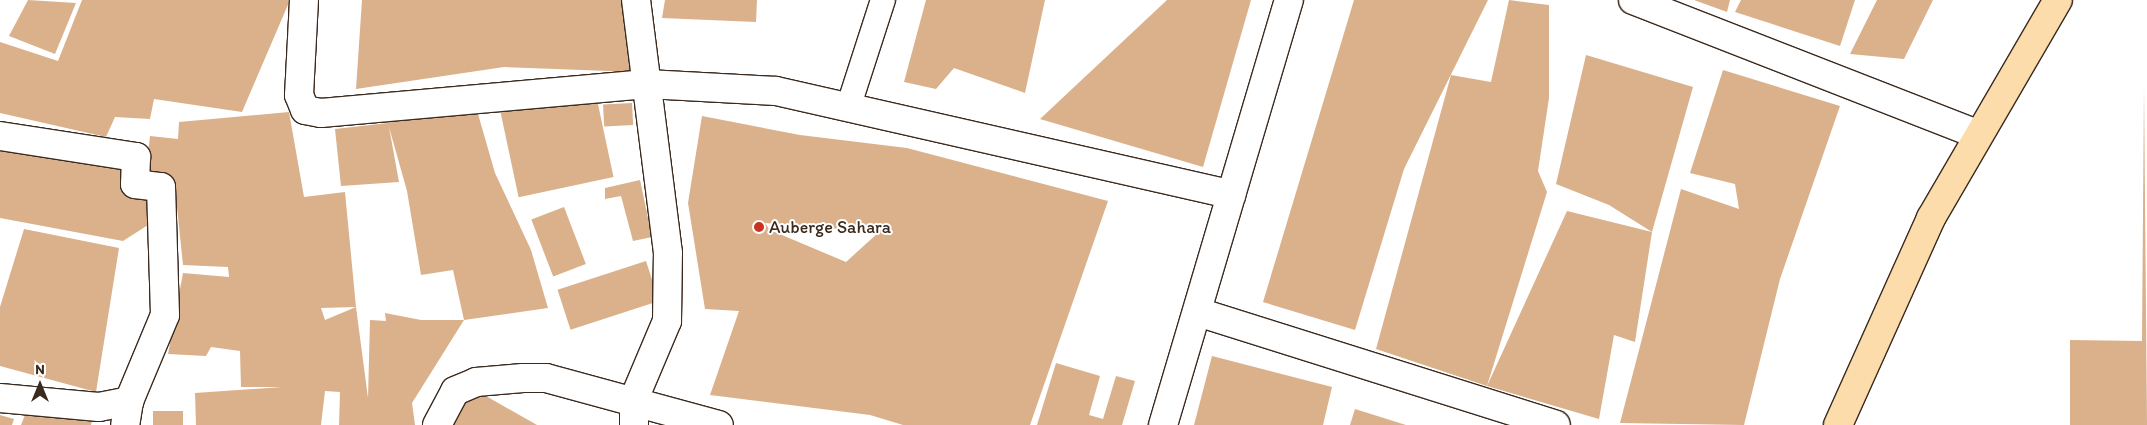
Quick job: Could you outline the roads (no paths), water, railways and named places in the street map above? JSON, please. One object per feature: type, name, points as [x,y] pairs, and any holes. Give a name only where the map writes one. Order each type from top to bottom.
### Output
[{"type":"highway","points":[[1838,425],[1931,218],[1977,134],[2058,0]]},
{"type":"street","points":[[304,0],[299,95],[305,110],[321,113],[647,84],[776,90],[849,105],[1231,194]]},
{"type":"street","points":[[634,412],[667,321],[668,254],[636,0]]},
{"type":"street","points":[[1163,425],[1289,0]]},
{"type":"street","points":[[1633,0],[1977,134]]},
{"type":"street","points":[[0,136],[136,157],[135,184],[161,187],[165,315],[127,413],[99,407],[0,398]]},
{"type":"street","points":[[1198,312],[1556,425]]},
{"type":"street","points":[[437,425],[454,391],[495,380],[546,378],[634,412],[718,425]]},
{"type":"lane","points":[[849,105],[883,0]]},
{"type":"place","name":"Auberge Sahara","points":[[759,227]]}]
